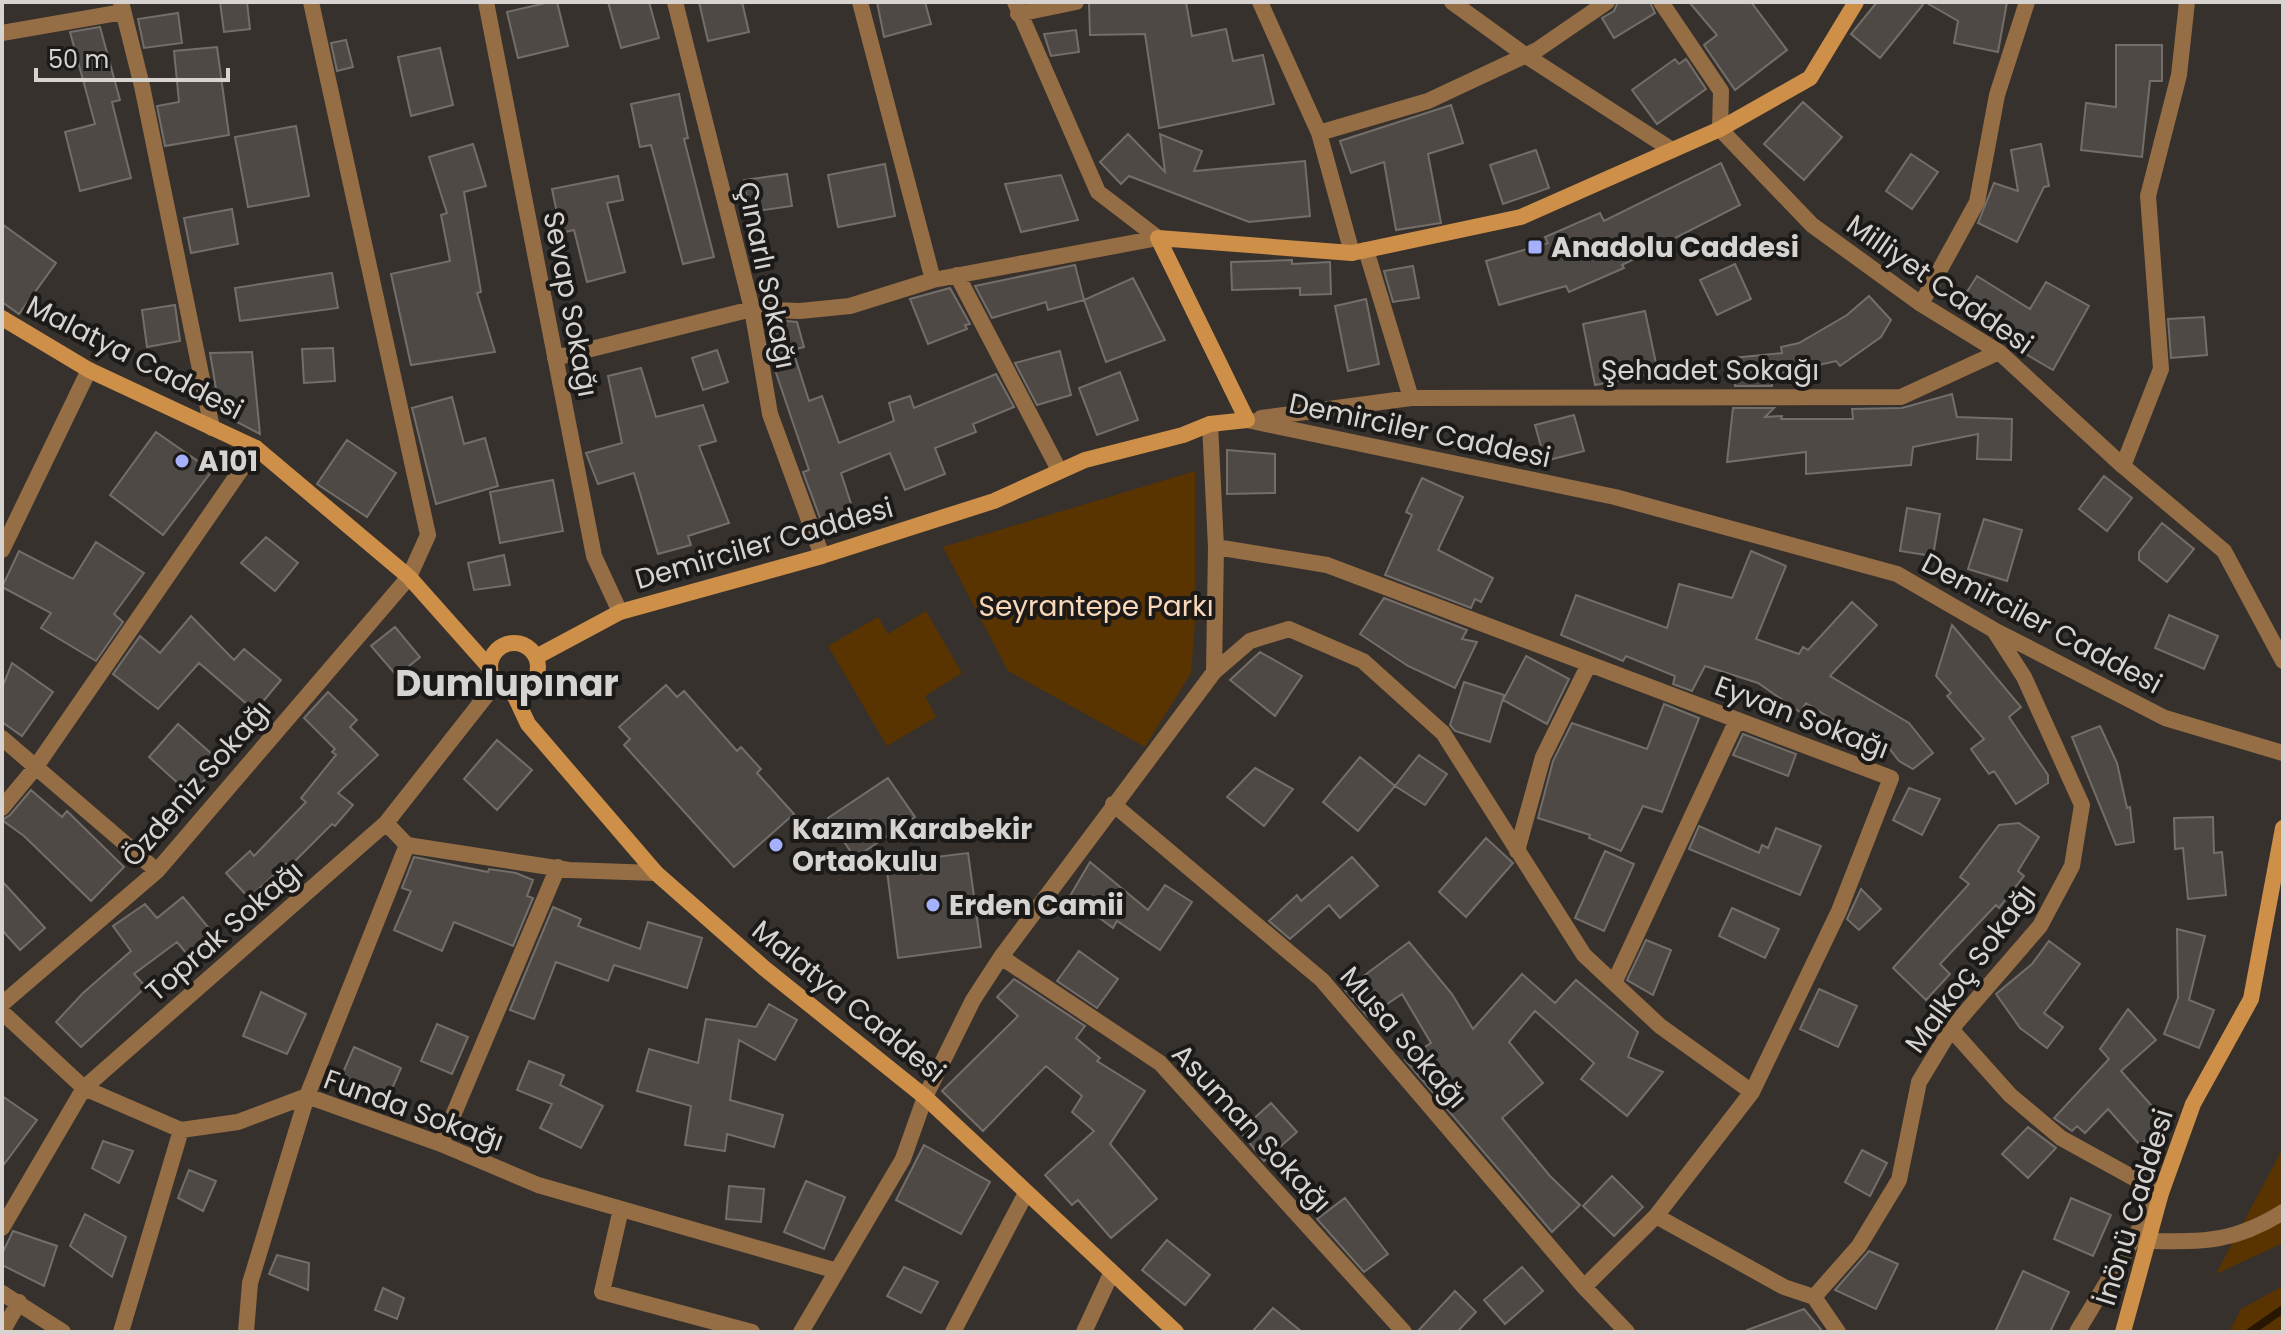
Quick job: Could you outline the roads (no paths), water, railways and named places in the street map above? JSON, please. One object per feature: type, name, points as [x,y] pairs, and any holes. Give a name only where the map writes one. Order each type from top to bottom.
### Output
[{"type":"street","name":"Özdeniz Sokağı","points":[[2,1004],[157,871],[409,577],[428,535],[311,2]]},
{"type":"street","name":"Sevap Sokağı","points":[[486,2],[594,556],[620,612]]},
{"type":"street","name":"Çınarlı Sokağı","points":[[675,2],[752,309],[770,414],[822,556]]},
{"type":"street","points":[[860,2],[933,280]]},
{"type":"street","points":[[1076,2],[1017,8],[1098,192],[1158,238],[1247,420]]},
{"type":"street","points":[[1260,2],[1319,133],[1411,398]]},
{"type":"street","points":[[1452,2],[1525,55],[1672,150]]},
{"type":"street","points":[[1319,133],[1428,101],[1525,55],[1607,2]]},
{"type":"street","points":[[1661,2],[1721,91],[1720,129]]},
{"type":"street","points":[[555,358],[752,309],[800,311],[850,306],[933,280],[1158,238],[1359,252],[1521,217],[1720,129],[1810,78],[1856,2]]},
{"type":"street","points":[[1921,304],[1977,202],[1997,95],[2027,2]]},
{"type":"street","points":[[2123,466],[2161,369],[2148,196],[2179,75],[2187,2]]},
{"type":"street","points":[[2,33],[122,7],[212,428]]},
{"type":"street","name":"Milliyet Caddesi","points":[[1720,129],[1812,225],[1921,304],[1999,352],[2123,466],[2224,551],[2283,661]]},
{"type":"street","points":[[957,275],[1059,470]]},
{"type":"street","name":"Malatya Caddesi","points":[[2,318],[89,370],[256,448],[409,577],[494,675]]},
{"type":"street","name":"Şehadet Sokağı","points":[[1247,420],[1411,398],[1901,397],[1999,352]]},
{"type":"street","points":[[2,550],[89,370]]},
{"type":"street","name":"Demirciler Caddesi","points":[[536,657],[620,612],[822,556],[994,501],[1059,470],[1183,435],[1210,424],[1247,420],[1615,497],[1897,574],[1994,630],[2165,718],[2283,753]]},
{"type":"street","points":[[1210,424],[1216,547],[1214,672]]},
{"type":"street","points":[[2,808],[35,768],[256,448]]},
{"type":"street","name":"Eyvan Sokağı","points":[[1216,547],[1327,565],[1891,778],[1839,911],[1752,1092],[1656,1216],[1584,1287]]},
{"type":"street","points":[[801,1332],[903,1159],[925,1097],[973,1000],[1001,957],[1214,672],[1250,641],[1289,629],[1363,661],[1443,733],[1584,955],[1660,1026],[1752,1092]]},
{"type":"street","name":"Malkoç Sokağı","points":[[1814,1297],[1859,1246],[1899,1180],[1919,1082],[1951,1029],[2040,926],[2072,866],[2082,805],[2024,677],[1994,630]]},
{"type":"street","points":[[512,643],[526,646],[536,657],[537,673],[533,681],[512,690],[494,675],[494,655],[512,643]]},
{"type":"street","points":[[1517,851],[1543,757],[1589,664]]},
{"type":"street","name":"Toprak Sokağı","points":[[2,1228],[84,1088],[386,823],[494,675]]},
{"type":"street","name":"Malatya Caddesi","points":[[512,690],[528,724],[656,873],[764,968],[925,1097],[1176,1332]]},
{"type":"street","points":[[1614,983],[1737,720]]},
{"type":"street","points":[[2,738],[157,871]]},
{"type":"street","name":"Musa Sokağı","points":[[1113,804],[1322,980],[1584,1287],[1627,1332]]},
{"type":"street","points":[[386,823],[407,845],[558,867],[656,873]]},
{"type":"street","name":"İnönü Caddesi","points":[[2123,1332],[2151,1241],[2161,1193],[2193,1104],[2251,999],[2283,828]]},
{"type":"street","points":[[246,1332],[250,1283],[307,1096],[407,845]]},
{"type":"street","points":[[441,1144],[558,867]]},
{"type":"street","name":"Asuman Sokağı","points":[[1001,957],[1160,1063],[1404,1332]]},
{"type":"street","points":[[2,1012],[84,1088],[181,1130],[121,1332]]},
{"type":"street","points":[[1951,1029],[2010,1095],[2061,1138],[2161,1193],[2077,1332]]},
{"type":"street","name":"Funda Sokağı","points":[[181,1130],[238,1122],[307,1096],[441,1144],[538,1185],[837,1271]]},
{"type":"street","points":[[953,1332],[1026,1193]]},
{"type":"street","points":[[621,1209],[602,1292],[752,1332]]},
{"type":"street","points":[[2151,1241],[2209,1242],[2234,1237],[2283,1212]]},
{"type":"street","points":[[1656,1216],[1784,1287],[1814,1297],[1838,1332]]},
{"type":"street","points":[[1084,1332],[1111,1274]]},
{"type":"street","points":[[2,1293],[63,1332]]},
{"type":"street","points":[[2,1332],[19,1302]]},
{"type":"waterway","points":[[2250,1332],[2283,1309]]},
{"type":"place","name":"Anadolu Caddesi","points":[[1535,247]]},
{"type":"place","name":"A101","points":[[182,461]]},
{"type":"place","name":"Kazım Karabekir Ortaokulu","points":[[776,845]]},
{"type":"place","name":"Erden Camii","points":[[933,905]]},
{"type":"district","name":"Dumlupınar","points":[[507,683]]},
{"type":"park label","name":"Seyrantepe Parkı","points":[[1096,606]]}]
